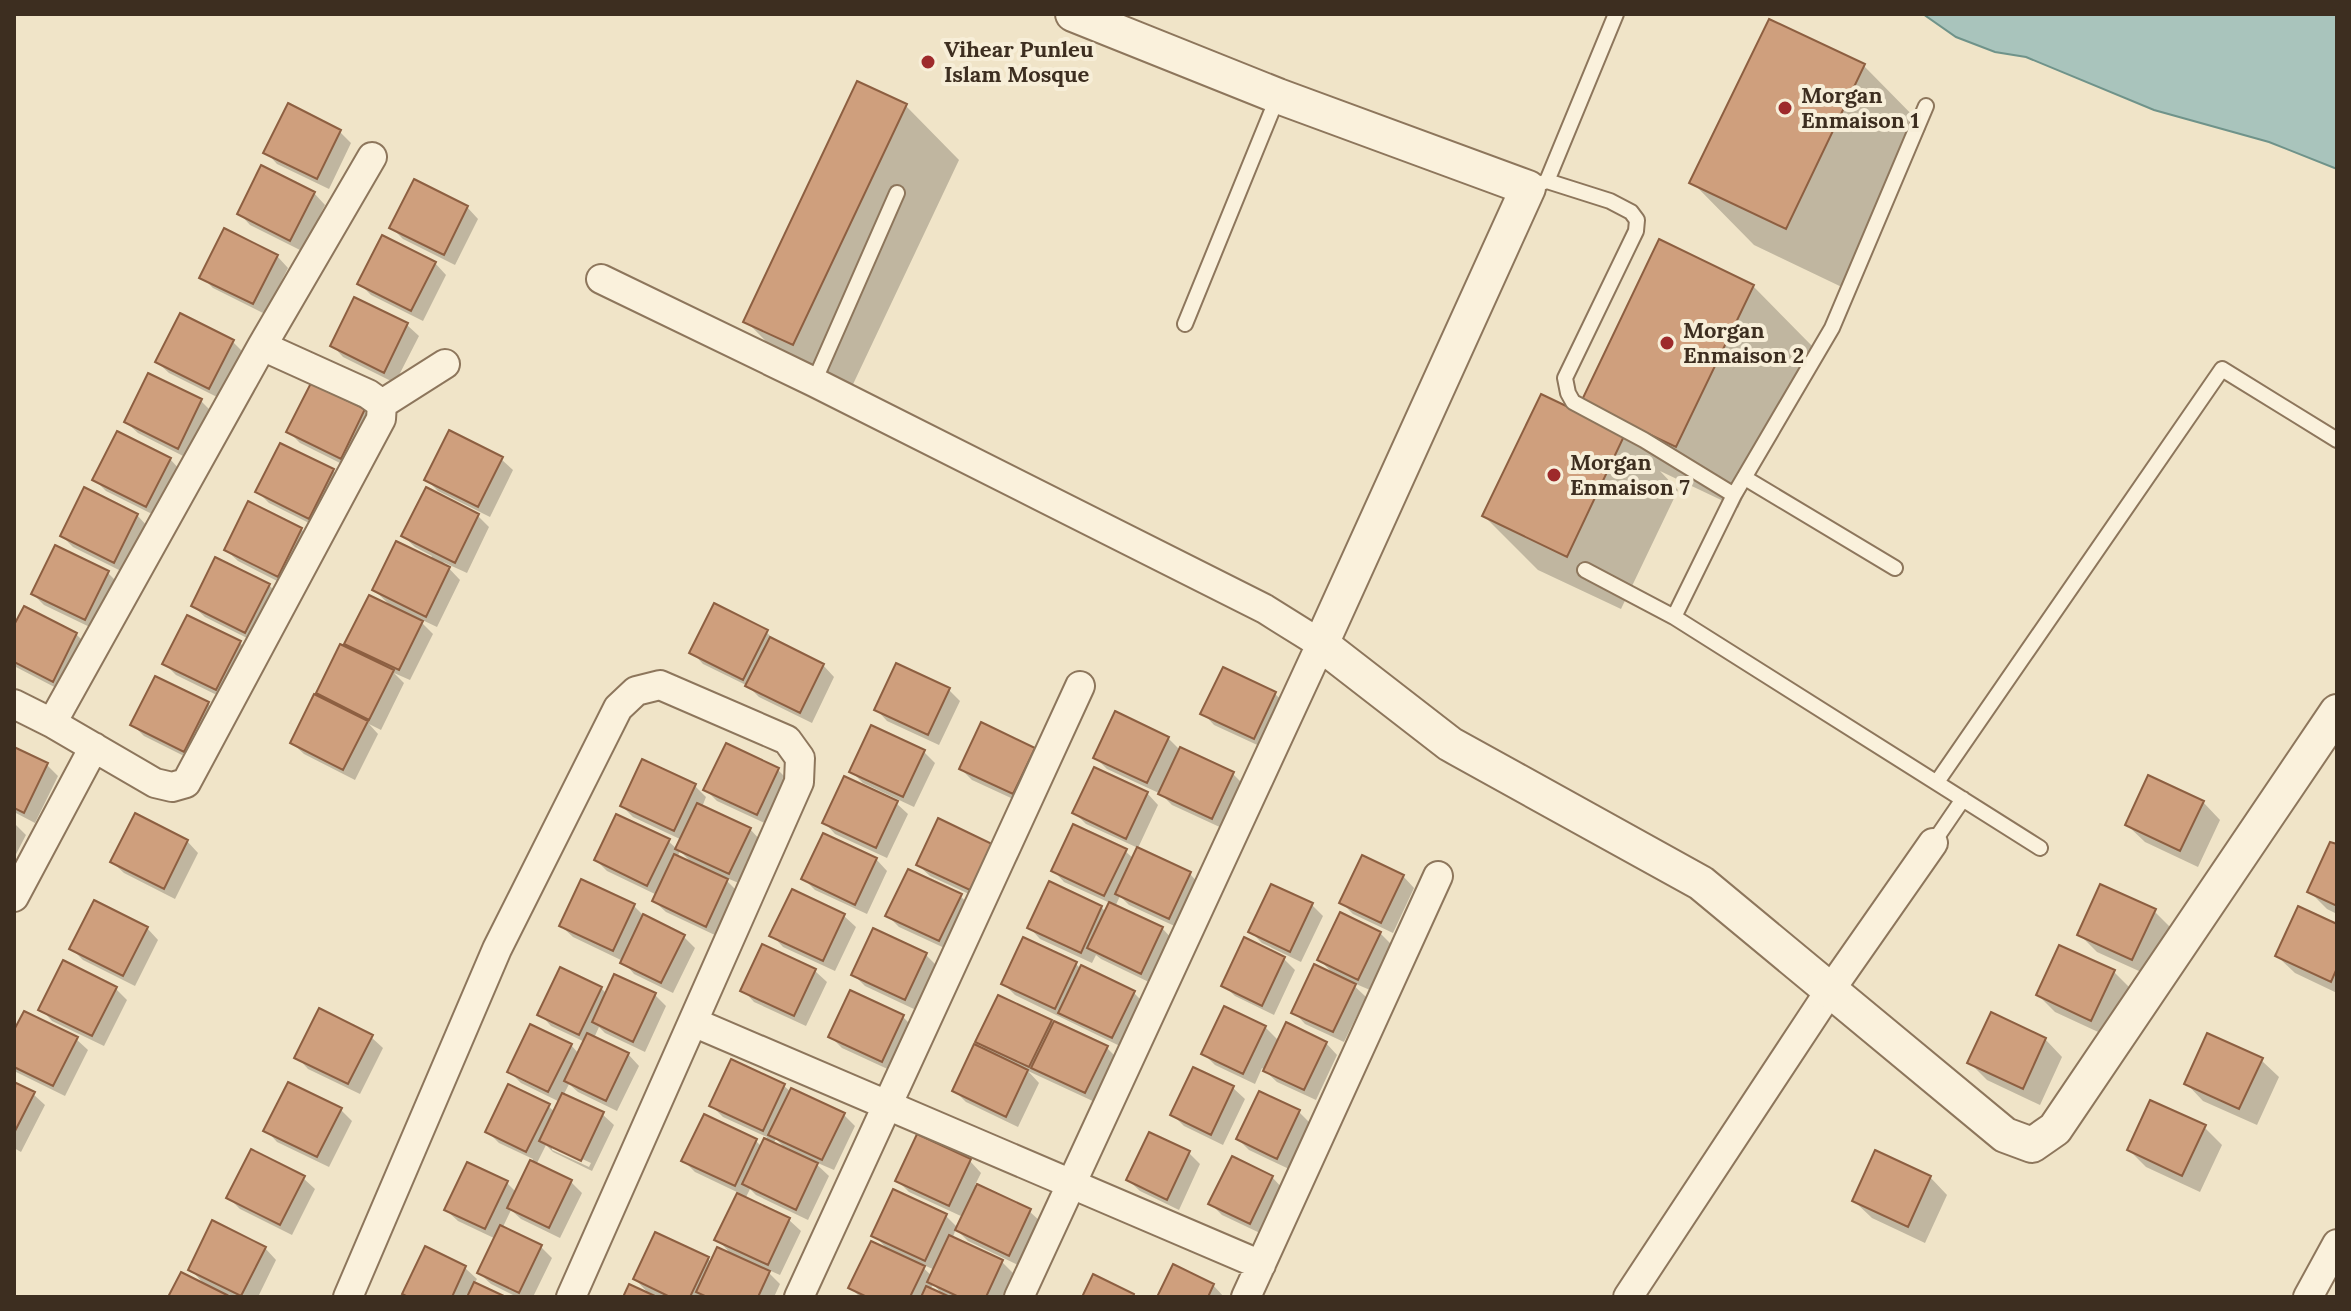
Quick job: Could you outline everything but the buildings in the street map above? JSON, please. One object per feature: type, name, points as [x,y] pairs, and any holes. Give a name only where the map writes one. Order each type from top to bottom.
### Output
[{"type":"street","points":[[1019,1297],[1538,184],[1278,96],[1073,14]]},
{"type":"street","points":[[52,723],[262,346],[372,157]]},
{"type":"street","points":[[601,279],[814,382],[1265,609],[1321,644],[1450,744],[1701,883],[2005,1135],[2032,1145],[2055,1129],[2337,712]]},
{"type":"street","points":[[262,346],[368,394],[382,404]]},
{"type":"street","points":[[382,404],[445,364]]},
{"type":"street","points":[[14,704],[155,783],[172,787],[186,783],[381,419],[382,404]]},
{"type":"street","points":[[348,1297],[497,949],[618,708],[636,691],[660,685],[787,740],[800,758],[799,782],[571,1297]]},
{"type":"street","points":[[799,1297],[1080,686]]},
{"type":"street","points":[[14,897],[94,747]]},
{"type":"street","points":[[1628,1297],[1831,989],[1933,843]]},
{"type":"street","points":[[1246,1297],[1438,876]]},
{"type":"street","points":[[693,1022],[1261,1265]]},
{"type":"street","points":[[2308,1297],[2337,1244]]},
{"type":"lane","points":[[1616,14],[1538,184],[1610,201],[1631,212],[1637,220],[1636,231],[1565,378],[1568,393],[1573,402],[1644,440],[1734,495]]},
{"type":"lane","points":[[1185,324],[1278,96]]},
{"type":"lane","points":[[1674,617],[1734,495],[1832,328],[1926,106]]},
{"type":"lane","points":[[814,382],[897,193]]},
{"type":"lane","points":[[1937,782],[2222,369],[2337,440]]},
{"type":"lane","points":[[1745,478],[1895,568]]},
{"type":"lane","points":[[1585,570],[1674,617],[2040,848]]},
{"type":"lane","points":[[1933,843],[1963,799]]},
{"type":"water","points":[[1923,14],[2337,14],[2337,169],[2269,142],[2154,110],[2026,57],[1995,52],[1956,37]]},
{"type":"place","name":"Vihear Punleu Islam Mosque","points":[[928,62]]},
{"type":"place","name":"Morgan Enmaison 1","points":[[1785,108]]},
{"type":"place","name":"Morgan Enmaison 2","points":[[1667,343]]},
{"type":"place","name":"Morgan Enmaison 7","points":[[1554,475]]}]
